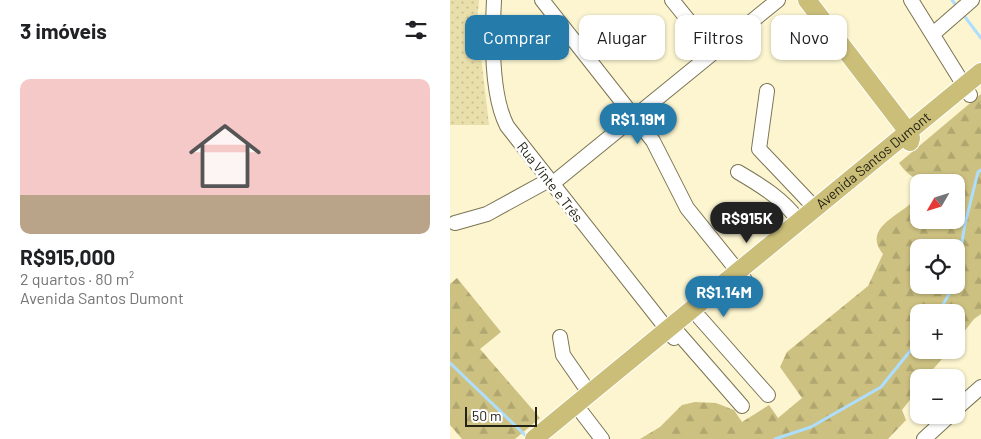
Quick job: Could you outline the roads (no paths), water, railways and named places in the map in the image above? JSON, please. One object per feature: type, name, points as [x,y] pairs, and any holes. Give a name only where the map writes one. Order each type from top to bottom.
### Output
[{"type":"main road","points":[[807,0],[911,136],[910,142],[878,171]]},
{"type":"main road","name":"Avenida Santos Dumont","points":[[534,439],[583,404],[742,275],[878,171],[971,89],[981,72]]},
{"type":"main road","name":"Avenida Santos Dumont","points":[[673,332],[699,317],[800,222],[909,133],[971,89]]},
{"type":"main road","name":"Avenida Santos Dumont","points":[[550,439],[583,404]]},
{"type":"street","name":"Rua Vinte e Três","points":[[494,0],[492,39],[501,114],[516,139],[673,332],[742,406]]},
{"type":"street","points":[[542,0],[636,116],[662,157],[687,208],[742,275]]},
{"type":"street","points":[[672,0],[684,15]]},
{"type":"street","points":[[760,15],[778,0]]},
{"type":"street","points":[[911,0],[971,89]]},
{"type":"street","points":[[933,34],[972,0]]},
{"type":"street","points":[[455,223],[487,214],[550,182],[636,116],[704,60]]},
{"type":"street","points":[[767,91],[760,149],[816,209]]},
{"type":"street","points":[[738,172],[771,192],[790,209],[800,222]]},
{"type":"street","points":[[699,317],[768,395]]},
{"type":"street","points":[[560,337],[563,355],[583,404],[602,439]]},
{"type":"street","points":[[965,401],[981,387]]},
{"type":"street","points":[[924,439],[940,424]]},
{"type":"waterway","points":[[952,0],[955,4]]},
{"type":"waterway","points":[[965,17],[981,38]]},
{"type":"waterway","points":[[962,239],[978,172],[981,170]]},
{"type":"waterway","points":[[943,304],[949,294]]},
{"type":"waterway","points":[[775,439],[811,427],[881,387],[910,351]]},
{"type":"waterway","points":[[450,363],[525,435]]}]
